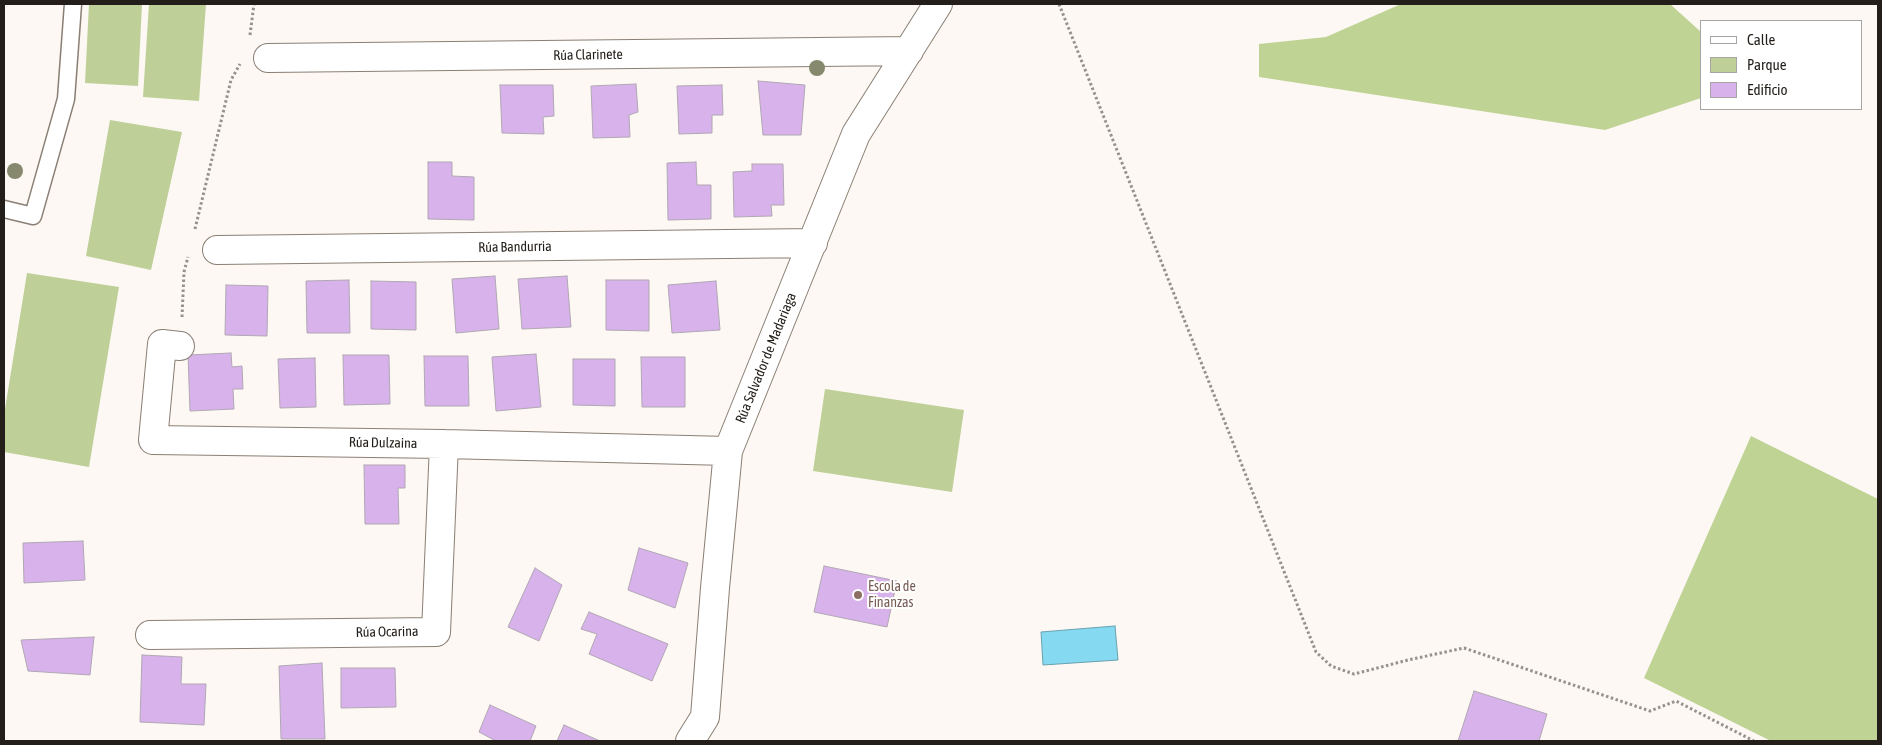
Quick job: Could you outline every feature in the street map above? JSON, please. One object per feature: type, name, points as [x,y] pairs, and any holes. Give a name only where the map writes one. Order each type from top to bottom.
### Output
[{"type":"street","name":"Rúa Salvador de Madariaga","points":[[690,741],[705,717],[728,451],[856,134],[938,4]]},
{"type":"street","name":"Rúa Clarinete","points":[[256,58],[909,51]]},
{"type":"street","name":"Rúa Bandurria","points":[[217,250],[813,243]]},
{"type":"street","name":"Rúa Dulzaina","points":[[180,346],[162,344],[153,440],[444,444],[728,451]]},
{"type":"street","name":"Rúa Ocarina","points":[[150,636],[436,632],[444,444]]},
{"type":"lane","points":[[4,209],[33,216],[66,99],[73,4]]},
{"type":"path","points":[[250,37],[254,4]]},
{"type":"path","points":[[1059,4],[1316,652],[1331,666],[1354,674],[1464,648],[1650,712],[1676,700],[1754,741]]},
{"type":"path","points":[[194,233],[231,80],[256,58]]},
{"type":"path","points":[[180,346],[184,272],[189,252]]},
{"type":"green space","points":[[89,4],[142,4],[138,86],[85,83]]},
{"type":"green space","points":[[149,4],[206,4],[199,101],[143,97]]},
{"type":"green space","points":[[1401,4],[1670,4],[1700,31],[1700,98],[1605,130],[1259,77],[1259,44],[1326,37]]},
{"type":"green space","points":[[110,120],[182,132],[151,270],[86,256]]},
{"type":"green space","points":[[27,273],[119,287],[89,467],[4,452],[4,415]]},
{"type":"green space","points":[[825,389],[964,410],[952,492],[813,471]]},
{"type":"green space","points":[[1751,436],[1878,499],[1878,741],[1771,741],[1644,678]]},
{"type":"water","points":[[1115,626],[1118,660],[1043,665],[1041,632]]},
{"type":"building","points":[[758,81],[805,85],[801,135],[763,135]]},
{"type":"building","points":[[636,84],[638,112],[629,115],[630,137],[593,138],[591,86]]},
{"type":"building","points":[[500,85],[553,85],[554,116],[543,117],[544,134],[502,133]]},
{"type":"building","points":[[722,85],[723,115],[712,115],[712,133],[679,134],[677,86]]},
{"type":"building","points":[[428,162],[452,162],[452,176],[474,177],[474,220],[428,219]]},
{"type":"building","points":[[696,162],[697,185],[711,185],[711,219],[668,220],[667,163]]},
{"type":"building","points":[[752,164],[783,164],[784,205],[771,205],[772,216],[734,217],[733,172],[752,171]]},
{"type":"building","points":[[495,276],[499,329],[456,333],[452,279]]},
{"type":"building","points":[[567,276],[571,327],[522,329],[518,279]]},
{"type":"building","points":[[349,280],[350,333],[307,333],[306,281]]},
{"type":"building","points":[[606,280],[649,280],[649,331],[606,330]]},
{"type":"building","points":[[371,281],[416,282],[416,330],[371,329]]},
{"type":"building","points":[[716,281],[720,330],[672,333],[668,285]]},
{"type":"building","points":[[226,285],[268,286],[267,336],[225,335]]},
{"type":"building","points":[[231,353],[232,367],[242,366],[243,389],[233,389],[234,409],[190,411],[188,355]]},
{"type":"building","points":[[536,354],[541,407],[496,411],[492,357]]},
{"type":"building","points":[[343,355],[389,355],[390,404],[344,405]]},
{"type":"building","points":[[424,356],[468,356],[469,406],[425,406]]},
{"type":"building","points":[[641,357],[685,357],[685,407],[642,407]]},
{"type":"building","points":[[315,358],[316,407],[280,408],[278,359]]},
{"type":"building","points":[[573,359],[615,359],[615,406],[573,405]]},
{"type":"building","points":[[364,465],[405,465],[405,488],[398,488],[399,524],[365,524]]},
{"type":"building","points":[[83,541],[85,580],[24,583],[23,543]]},
{"type":"building","points":[[639,548],[688,563],[675,608],[628,590]]},
{"type":"building","points":[[824,566],[897,581],[887,627],[814,612]]},
{"type":"building","points":[[535,568],[562,585],[539,641],[508,627]]},
{"type":"building","points":[[589,612],[668,644],[652,681],[589,654],[597,634],[581,629]]},
{"type":"building","points":[[94,637],[90,675],[28,671],[21,640]]},
{"type":"building","points":[[142,655],[182,657],[181,684],[206,684],[204,725],[140,722]]},
{"type":"building","points":[[322,663],[325,739],[281,739],[279,666]]},
{"type":"building","points":[[341,668],[395,668],[396,707],[341,708]]},
{"type":"building","points":[[1474,691],[1547,714],[1539,741],[1458,741]]},
{"type":"building","points":[[490,705],[536,726],[530,741],[496,741],[479,732]]},
{"type":"building","points":[[564,725],[600,741],[557,741]]},
{"type":"place","name":"Escola de Finanzas","points":[[858,595]]}]
